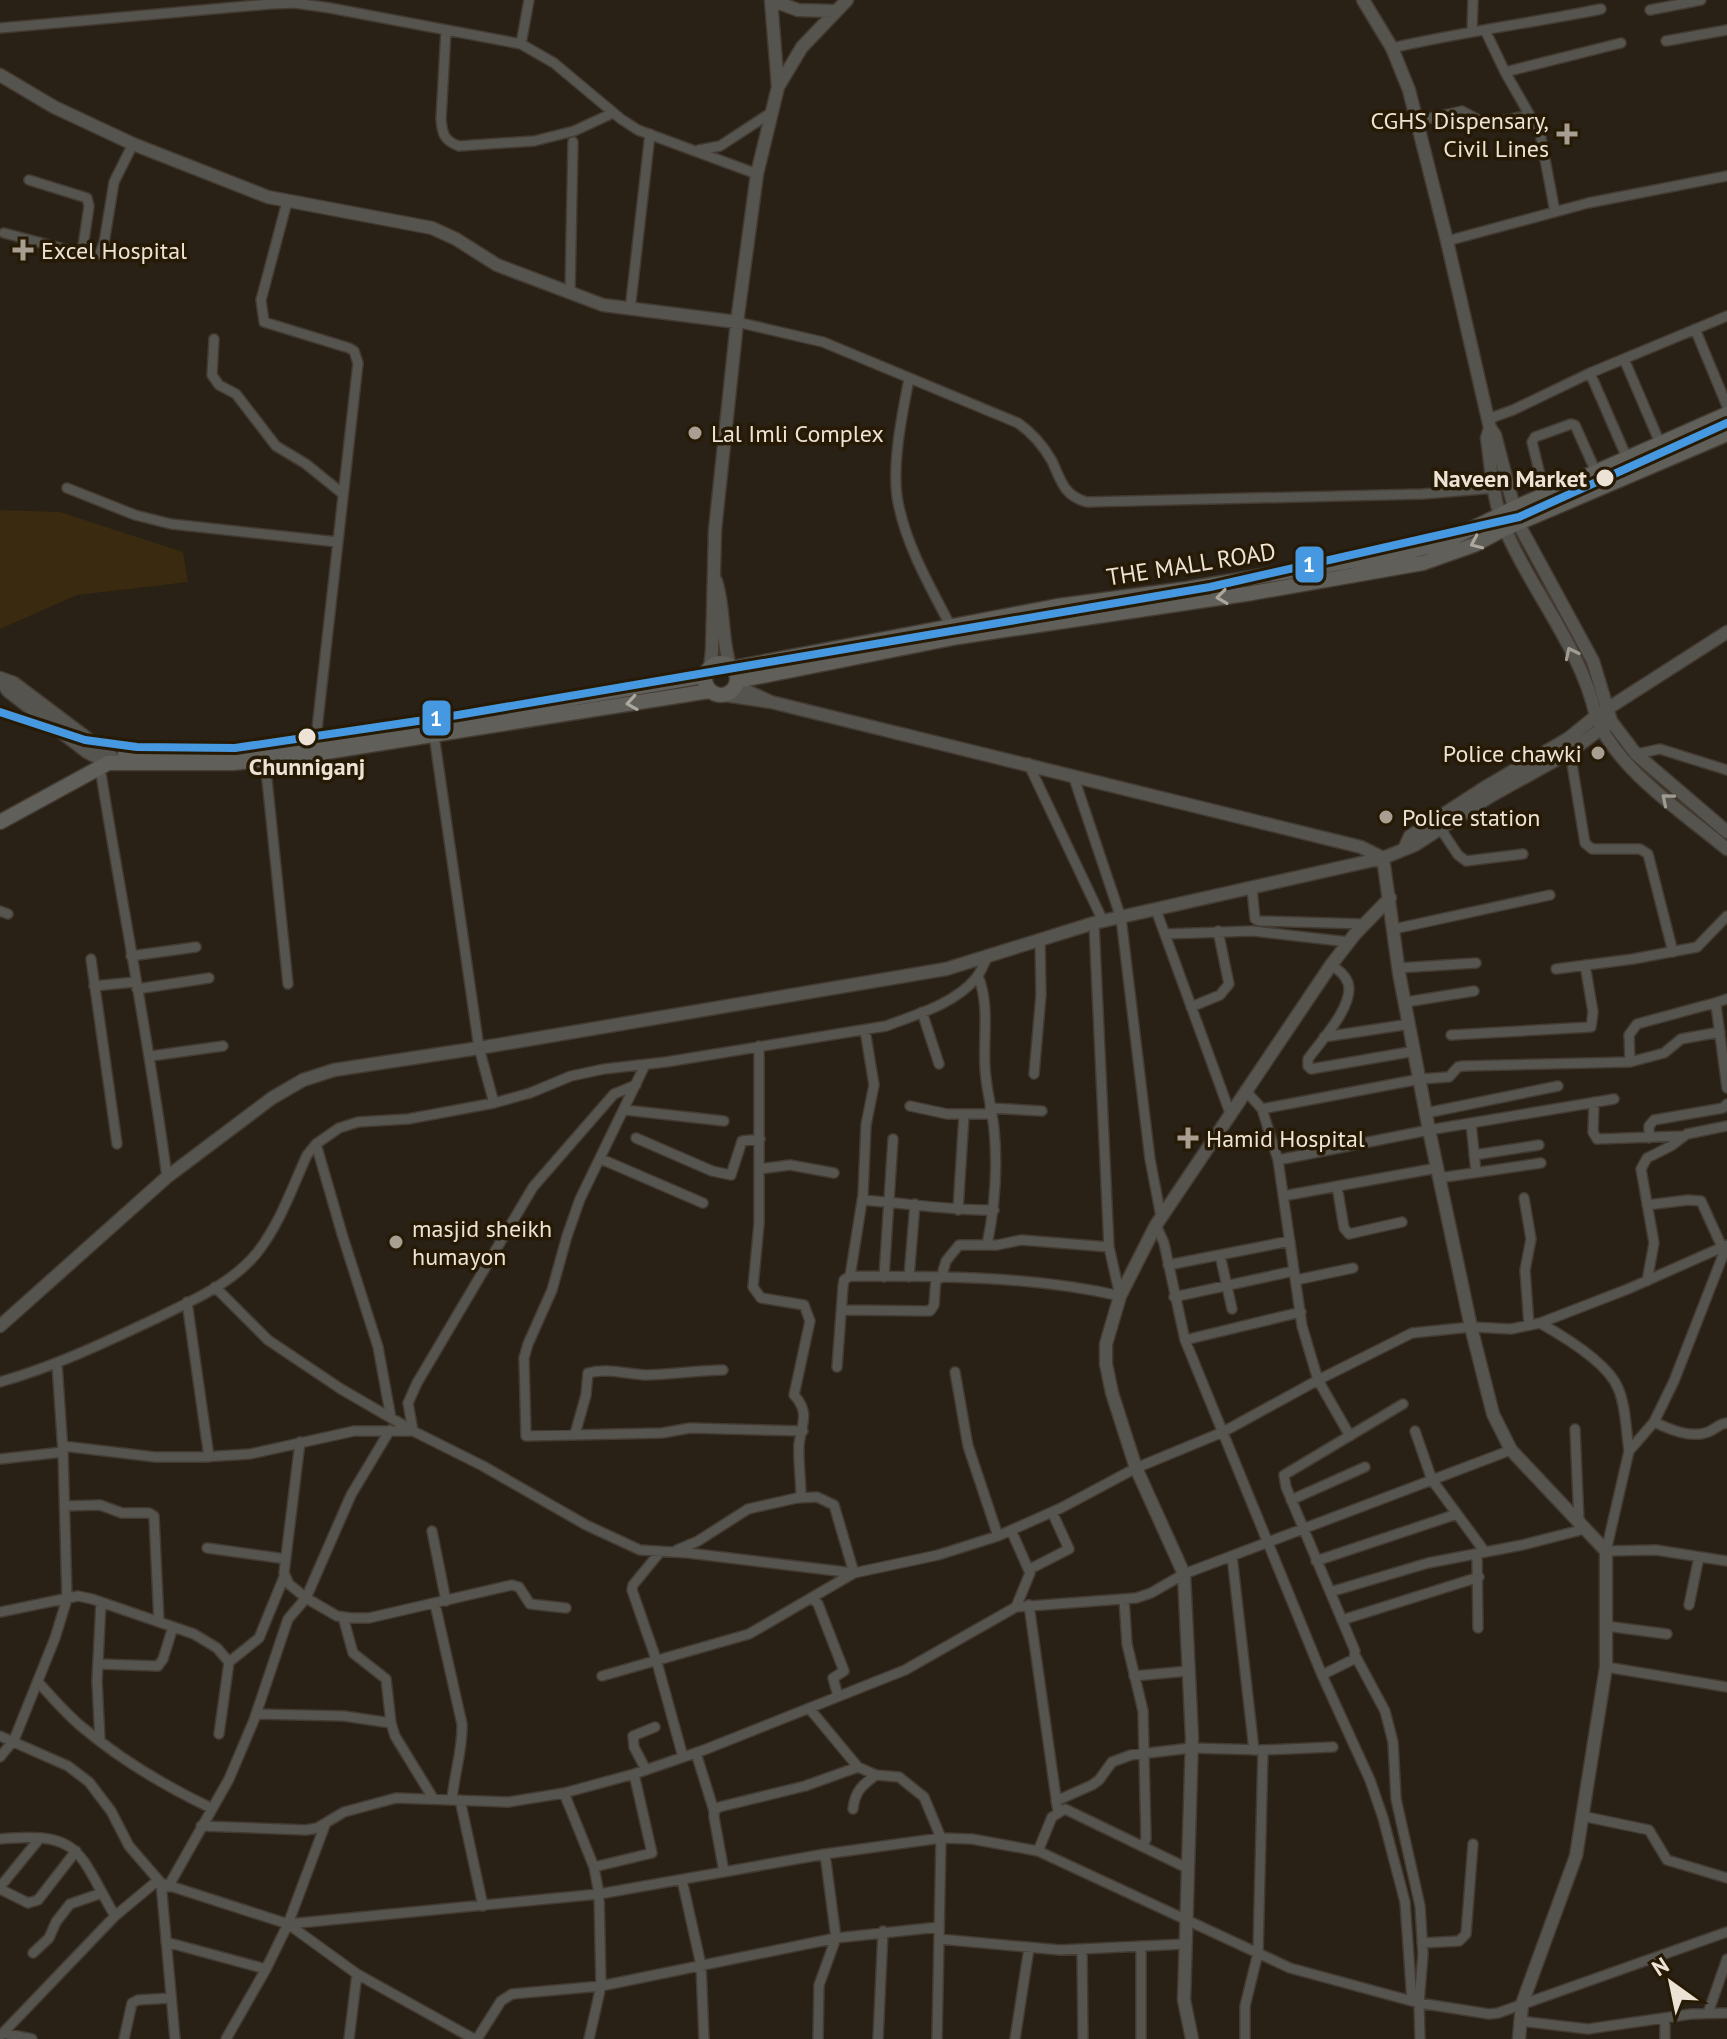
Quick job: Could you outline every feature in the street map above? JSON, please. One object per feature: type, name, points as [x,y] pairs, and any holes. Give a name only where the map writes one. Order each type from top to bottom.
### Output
[{"type":"main road","name":"THE MALL ROAD","points":[[1509,519],[1545,495],[1727,414]]},
{"type":"main road","name":"THE MALL ROAD","points":[[0,812],[107,761],[319,748],[434,735],[728,681],[945,631],[1337,571],[1445,542],[1727,434]]},
{"type":"main road","name":"THE MALL ROAD","points":[[0,822],[107,761],[233,763],[265,760],[707,672],[719,663],[728,681]]},
{"type":"main road","points":[[707,672],[728,681]]},
{"type":"street","points":[[521,44],[529,0]]},
{"type":"street","points":[[778,87],[771,0],[798,10],[833,11]]},
{"type":"street","points":[[707,672],[713,639],[715,530],[737,322],[757,174],[769,114],[778,87],[802,47],[833,11],[847,0]]},
{"type":"street","points":[[1363,0],[1392,48],[1409,90],[1489,423],[1495,435],[1509,519]]},
{"type":"street","points":[[1472,32],[1473,0]]},
{"type":"street","points":[[1650,10],[1701,0]]},
{"type":"street","points":[[0,28],[270,4],[330,4],[521,44],[554,63],[628,124],[757,174]]},
{"type":"street","points":[[1392,48],[1601,9]]},
{"type":"street","points":[[446,30],[441,119],[442,133],[451,143],[459,146],[534,141],[574,131],[613,113]]},
{"type":"street","points":[[1485,30],[1542,141],[1555,212]]},
{"type":"street","points":[[1666,41],[1727,30]]},
{"type":"street","points":[[1505,72],[1621,43]]},
{"type":"street","points":[[0,75],[54,107],[133,144],[287,202],[432,228],[497,265],[603,305],[737,322],[811,338],[1025,428],[1051,459],[1063,487],[1071,496],[1087,502],[1423,494],[1495,488]]},
{"type":"street","points":[[1417,121],[1462,111],[1486,124],[1530,115]]},
{"type":"street","points":[[695,151],[720,146],[769,114]]},
{"type":"street","points":[[630,310],[650,134]]},
{"type":"street","points":[[570,293],[573,142]]},
{"type":"street","points":[[4,233],[91,256],[100,253],[114,182],[133,144]]},
{"type":"street","points":[[1447,241],[1555,212],[1727,176]]},
{"type":"street","points":[[29,180],[87,198],[89,206],[82,253]]},
{"type":"street","points":[[287,202],[260,308],[264,322],[349,348],[357,355],[317,729],[319,748]]},
{"type":"street","points":[[1489,423],[1590,373],[1727,316]]},
{"type":"street","points":[[1695,329],[1727,406]]},
{"type":"street","points":[[214,339],[212,375],[215,381],[236,394],[276,446],[297,457],[343,494]]},
{"type":"street","points":[[1624,359],[1660,443]]},
{"type":"street","points":[[1590,373],[1627,458]]},
{"type":"street","points":[[909,379],[900,423],[898,505],[945,631]]},
{"type":"street","points":[[1489,423],[1487,438],[1495,488],[1509,519],[1593,661],[1600,712],[1623,762],[1727,849]]},
{"type":"street","points":[[1545,495],[1532,442],[1535,437],[1573,424],[1596,472]]},
{"type":"street","points":[[67,488],[135,515],[171,524],[338,542]]},
{"type":"street","points":[[715,578],[721,598],[728,681],[771,702],[1361,847],[1383,858]]},
{"type":"street","points":[[1405,847],[1410,836],[1569,738],[1600,712],[1727,632]]},
{"type":"street","points":[[0,679],[8,691],[87,752],[107,761],[131,956],[151,1056],[167,1177]]},
{"type":"street","points":[[0,1326],[167,1177],[272,1098],[303,1080],[334,1070],[946,969],[1098,922],[1383,858],[1415,845],[1489,797],[1570,752],[1606,726]]},
{"type":"street","points":[[1606,726],[1727,832]]},
{"type":"street","points":[[434,735],[479,1048],[494,1103]]},
{"type":"street","points":[[1636,754],[1660,749],[1727,770]]},
{"type":"street","points":[[1570,752],[1585,843],[1592,849],[1640,849],[1648,854],[1673,952]]},
{"type":"street","points":[[265,760],[288,984]]},
{"type":"street","points":[[1028,763],[1098,922],[1109,1247],[1120,1296]]},
{"type":"street","points":[[1073,774],[1121,918],[1159,1221],[1185,1340],[1322,1675],[1370,1780],[1405,1902],[1420,2039]]},
{"type":"street","points":[[1440,828],[1458,855],[1466,861],[1523,854]]},
{"type":"street","points":[[1383,858],[1398,968],[1429,1130],[1493,1414],[1511,1450],[1606,1551],[1656,1550],[1727,1561]]},
{"type":"street","points":[[1252,889],[1255,919],[1259,921],[1365,924]]},
{"type":"street","points":[[1394,929],[1550,895]]},
{"type":"street","points":[[1192,2039],[1184,2000],[1191,1748],[1184,1574],[1136,1468],[1112,1393],[1106,1364],[1106,1344],[1120,1296],[1159,1221],[1331,965],[1390,898]]},
{"type":"street","points":[[1156,910],[1230,1113]]},
{"type":"street","points":[[1556,969],[1673,952],[1702,944],[1727,916]]},
{"type":"street","points":[[1191,1007],[1220,995],[1229,984],[1218,931]]},
{"type":"street","points":[[1165,934],[1253,931],[1349,942]]},
{"type":"street","points":[[1034,1074],[1041,995],[1040,940]]},
{"type":"street","points":[[131,956],[196,947]]},
{"type":"street","points":[[0,1382],[94,1349],[237,1274],[257,1253],[278,1219],[307,1155],[316,1144],[339,1128],[358,1122],[408,1119],[494,1103],[530,1093],[571,1076],[865,1030],[922,1012],[951,998],[978,976],[988,956]]},
{"type":"street","points":[[91,959],[117,1144]]},
{"type":"street","points":[[1398,968],[1476,963]]},
{"type":"street","points":[[1331,965],[1342,973],[1349,989],[1342,1011],[1308,1059],[1308,1066],[1311,1069],[1415,1051]]},
{"type":"street","points":[[1451,1035],[1591,1027],[1593,1012],[1585,965]]},
{"type":"street","points":[[978,976],[984,994],[985,1063],[995,1150],[994,1210],[987,1245]]},
{"type":"street","points":[[94,986],[136,986],[209,978]]},
{"type":"street","points":[[1406,1002],[1474,991]]},
{"type":"street","points":[[1630,1062],[1629,1035],[1637,1024],[1722,1001],[1720,1032],[1727,1088]]},
{"type":"street","points":[[922,1012],[939,1064]]},
{"type":"street","points":[[1324,1037],[1410,1024]]},
{"type":"street","points":[[850,1276],[862,1200],[866,1125],[874,1085],[865,1030]]},
{"type":"street","points":[[1262,1109],[1420,1079],[1449,1077],[1463,1066],[1630,1062],[1664,1053],[1681,1039],[1720,1032]]},
{"type":"street","points":[[151,1056],[223,1046]]},
{"type":"street","points":[[759,1046],[759,1224],[753,1287],[761,1298],[804,1305],[810,1321],[794,1395],[801,1401],[806,1415],[799,1442],[801,1497],[797,1498]]},
{"type":"street","points":[[645,1065],[580,1199],[552,1290],[532,1332],[524,1358],[526,1436],[662,1433],[690,1428],[803,1431]]},
{"type":"street","points":[[413,1431],[408,1403],[417,1383],[533,1187],[614,1094],[636,1085]]},
{"type":"street","points":[[1426,1113],[1558,1086]]},
{"type":"street","points":[[1245,1090],[1262,1109],[1278,1160],[1301,1312],[1318,1380],[1350,1436]]},
{"type":"street","points":[[1278,1160],[1429,1130],[1614,1099]]},
{"type":"street","points":[[1594,1102],[1593,1132],[1597,1139],[1683,1136],[1727,1126]]},
{"type":"street","points":[[1649,1138],[1649,1126],[1654,1120],[1723,1108],[1727,1104]]},
{"type":"street","points":[[910,1106],[964,1115],[990,1111],[1042,1111]]},
{"type":"street","points":[[625,1110],[724,1121]]},
{"type":"street","points":[[958,1210],[964,1115]]},
{"type":"street","points":[[1471,1123],[1476,1172]]},
{"type":"street","points":[[1647,1281],[1654,1243],[1641,1169],[1643,1162],[1683,1136]]},
{"type":"street","points":[[636,1138],[712,1171],[731,1175],[742,1141],[760,1139]]},
{"type":"street","points":[[884,1277],[893,1139]]},
{"type":"street","points":[[316,1144],[378,1347],[391,1418]]},
{"type":"street","points":[[1474,1155],[1539,1145]]},
{"type":"street","points":[[601,1159],[703,1203]]},
{"type":"street","points":[[1283,1196],[1438,1173],[1476,1172],[1541,1163]]},
{"type":"street","points":[[759,1169],[790,1165],[834,1173]]},
{"type":"street","points":[[1337,1186],[1344,1228],[1349,1234],[1402,1222]]},
{"type":"street","points":[[1524,1198],[1531,1239],[1525,1270],[1529,1325]]},
{"type":"street","points":[[862,1200],[958,1210],[994,1210]]},
{"type":"street","points":[[1629,1451],[1654,1422],[1695,1332],[1725,1245],[1701,1201],[1647,1205]]},
{"type":"street","points":[[909,1277],[915,1204]]},
{"type":"street","points":[[842,1310],[930,1311],[934,1305],[938,1278],[956,1246],[1001,1245],[1021,1240],[1109,1247]]},
{"type":"street","points":[[1168,1265],[1290,1241]]},
{"type":"street","points":[[602,1676],[749,1634],[854,1573],[938,1555],[998,1536],[1136,1468],[1223,1432],[1412,1333],[1471,1327],[1511,1329],[1540,1323],[1647,1281],[1725,1245]]},
{"type":"street","points":[[1220,1255],[1232,1309]]},
{"type":"street","points":[[1174,1297],[1227,1285],[1353,1268]]},
{"type":"street","points":[[837,1367],[844,1280],[850,1276],[1077,1286],[1120,1296]]},
{"type":"street","points":[[215,1287],[268,1340],[341,1389],[586,1525],[640,1550],[854,1573]]},
{"type":"street","points":[[187,1302],[209,1457]]},
{"type":"street","points":[[1185,1340],[1301,1312]]},
{"type":"street","points":[[1519,2039],[1522,2004],[1576,1856],[1606,1667],[1606,1551],[1629,1451],[1617,1384],[1564,1337],[1540,1323]]},
{"type":"street","points":[[0,1757],[14,1740],[61,1622],[67,1599],[57,1364]]},
{"type":"street","points":[[575,1434],[586,1395],[588,1373],[591,1371],[644,1375],[723,1370]]},
{"type":"street","points":[[955,1372],[968,1446],[998,1536]]},
{"type":"street","points":[[1403,1404],[1284,1475],[1291,1500],[1355,1655],[1385,1711],[1393,1742],[1396,1799],[1418,1892],[1422,1943],[1415,2002]]},
{"type":"street","points":[[1654,1422],[1674,1431],[1695,1433],[1704,1433],[1727,1423]]},
{"type":"street","points":[[1575,1429],[1582,1525]]},
{"type":"street","points":[[2,2034],[115,1916],[162,1884],[201,1826],[229,1779],[256,1714],[285,1624],[306,1598],[351,1495],[390,1430]]},
{"type":"street","points":[[0,1459],[63,1449],[155,1457],[209,1457],[250,1454],[342,1432],[413,1431]]},
{"type":"street","points":[[1415,1431],[1432,1480],[1481,1553],[1478,1628]]},
{"type":"street","points":[[219,1734],[229,1662],[253,1646],[259,1638],[284,1577],[300,1442]]},
{"type":"street","points":[[201,1826],[306,1830],[325,1824],[344,1812],[396,1798],[508,1802],[564,1793],[634,1774],[696,1753],[905,1670],[1016,1607],[1124,1599],[1151,1593],[1184,1574],[1511,1450]]},
{"type":"street","points":[[1291,1500],[1365,1467]]},
{"type":"street","points":[[672,1552],[698,1541],[748,1509],[797,1498],[817,1497],[834,1505],[854,1573]]},
{"type":"street","points":[[65,1506],[100,1505],[122,1513],[149,1513],[154,1516],[159,1622]]},
{"type":"street","points":[[1030,1569],[1069,1549],[1052,1512]]},
{"type":"street","points":[[1316,1561],[1457,1514]]},
{"type":"street","points":[[1330,1592],[1428,1563],[1481,1553],[1582,1525]]},
{"type":"street","points":[[1011,1530],[1030,1569],[1029,1580],[1016,1607]]},
{"type":"street","points":[[432,1531],[446,1601]]},
{"type":"street","points":[[207,1548],[286,1559]]},
{"type":"street","points":[[660,1552],[632,1590],[656,1659],[683,1757]]},
{"type":"street","points":[[1232,1556],[1259,1750],[1258,1953],[1245,2006],[1245,2039]]},
{"type":"street","points":[[1689,1605],[1699,1557]]},
{"type":"street","points":[[284,1577],[306,1598],[343,1617],[369,1618],[512,1585],[519,1587],[530,1604],[566,1608]]},
{"type":"street","points":[[1342,1620],[1479,1577]]},
{"type":"street","points":[[0,1612],[78,1596],[194,1634],[217,1648],[229,1662]]},
{"type":"street","points":[[812,1598],[818,1604],[844,1671],[833,1678],[838,1696]]},
{"type":"street","points":[[1124,1599],[1127,1644],[1143,1711],[1146,1839],[1143,1846]]},
{"type":"street","points":[[100,1741],[98,1664],[101,1602]]},
{"type":"street","points":[[435,1604],[462,1724],[456,1800],[483,1906]]},
{"type":"street","points":[[1029,1605],[1057,1806],[1038,1851]]},
{"type":"street","points":[[343,1617],[353,1653],[386,1679],[395,1736],[433,1798]]},
{"type":"street","points":[[1606,1626],[1667,1634]]},
{"type":"street","points":[[98,1664],[158,1666],[173,1627]]},
{"type":"street","points":[[1322,1675],[1349,1663],[1355,1655]]},
{"type":"street","points":[[1606,1667],[1727,1687]]},
{"type":"street","points":[[1134,1676],[1188,1671]]},
{"type":"street","points":[[38,1682],[100,1741],[167,1786],[211,1808]]},
{"type":"street","points":[[809,1708],[858,1767],[876,1775],[899,1777],[924,1797],[941,1838],[937,2039]]},
{"type":"street","points":[[256,1714],[344,1716],[391,1723]]},
{"type":"street","points":[[646,1770],[634,1747],[633,1736],[655,1727]]},
{"type":"street","points":[[0,1736],[68,1766],[89,1782],[111,1811],[129,1846],[162,1884],[288,1924],[357,1974],[475,2039],[506,1995],[601,1986],[836,1938],[939,1927]]},
{"type":"street","points":[[1057,1806],[1099,1780],[1117,1759],[1145,1753],[1191,1748],[1259,1750],[1333,1747]]},
{"type":"street","points":[[696,1753],[714,1811],[724,1872]]},
{"type":"street","points":[[714,1811],[719,1807],[805,1786],[858,1767]]},
{"type":"street","points":[[594,1867],[652,1853],[634,1774]]},
{"type":"street","points":[[853,1809],[860,1787],[876,1775]]},
{"type":"street","points":[[564,1793],[594,1867],[599,1894],[601,1986],[589,2039]]},
{"type":"street","points":[[1057,1806],[1071,1810],[1187,1868]]},
{"type":"street","points":[[1582,1816],[1649,1830],[1667,1860],[1727,1878]]},
{"type":"street","points":[[226,2039],[288,1924],[325,1824]]},
{"type":"street","points":[[40,1838],[0,1888],[28,1903],[38,1900],[76,1851]]},
{"type":"street","points":[[288,1924],[599,1894],[825,1854],[941,1838],[972,1839],[1038,1851],[1290,1968],[1415,2002],[1489,2014],[1727,1932]]},
{"type":"street","points":[[0,1839],[58,1839],[76,1851],[115,1916]]},
{"type":"street","points":[[1422,1943],[1459,1941],[1466,1934],[1473,1844]]},
{"type":"street","points":[[818,2039],[819,1985],[836,1938],[825,1854]]},
{"type":"street","points":[[0,1868],[9,1875]]},
{"type":"street","points":[[682,1880],[701,1965],[704,2039]]},
{"type":"street","points":[[162,1884],[175,2039]]},
{"type":"street","points":[[33,1953],[49,1938],[56,1922],[70,1904],[102,1893]]},
{"type":"street","points":[[878,2039],[883,1931]]},
{"type":"street","points":[[939,1939],[1029,1948],[1185,1944]]},
{"type":"street","points":[[166,1942],[266,1969]]},
{"type":"street","points":[[1141,1946],[1141,2039]]},
{"type":"street","points":[[1015,2039],[1029,1948]]},
{"type":"street","points":[[1082,1949],[1083,2039]]},
{"type":"street","points":[[1708,2013],[1727,1959]]},
{"type":"street","points":[[349,2039],[357,1974]]},
{"type":"street","points":[[124,2039],[132,2003],[171,1998]]},
{"type":"street","points":[[1519,2021],[1588,2034],[1665,2018],[1727,2013]]},
{"type":"street","points":[[1665,2018],[1665,2039]]},
{"type":"street","points":[[2,2034],[32,2039]]},
{"type":"shaded area","points":[[0,510],[60,512],[183,552],[188,582],[77,595],[0,629]]},
{"type":"transit line","name":"1","points":[[0,712],[85,740],[137,747],[235,748],[458,715],[1210,587],[1519,517],[1727,423]]},
{"type":"place","name":"CGHS Dispensary, Civil Lines","points":[[1567,134]]},
{"type":"place","name":"Excel Hospital","points":[[23,250]]},
{"type":"place","name":"Lal Imli Complex","points":[[695,433]]},
{"type":"place","name":"Naveen Market","points":[[1605,478]]},
{"type":"place","name":"Chunniganj","points":[[307,737]]},
{"type":"place","name":"Police chawki","points":[[1598,753]]},
{"type":"place","name":"Police station","points":[[1386,817]]},
{"type":"place","name":"Hamid Hospital","points":[[1188,1138]]},
{"type":"place","name":"masjid sheikh humayon","points":[[396,1242]]}]
